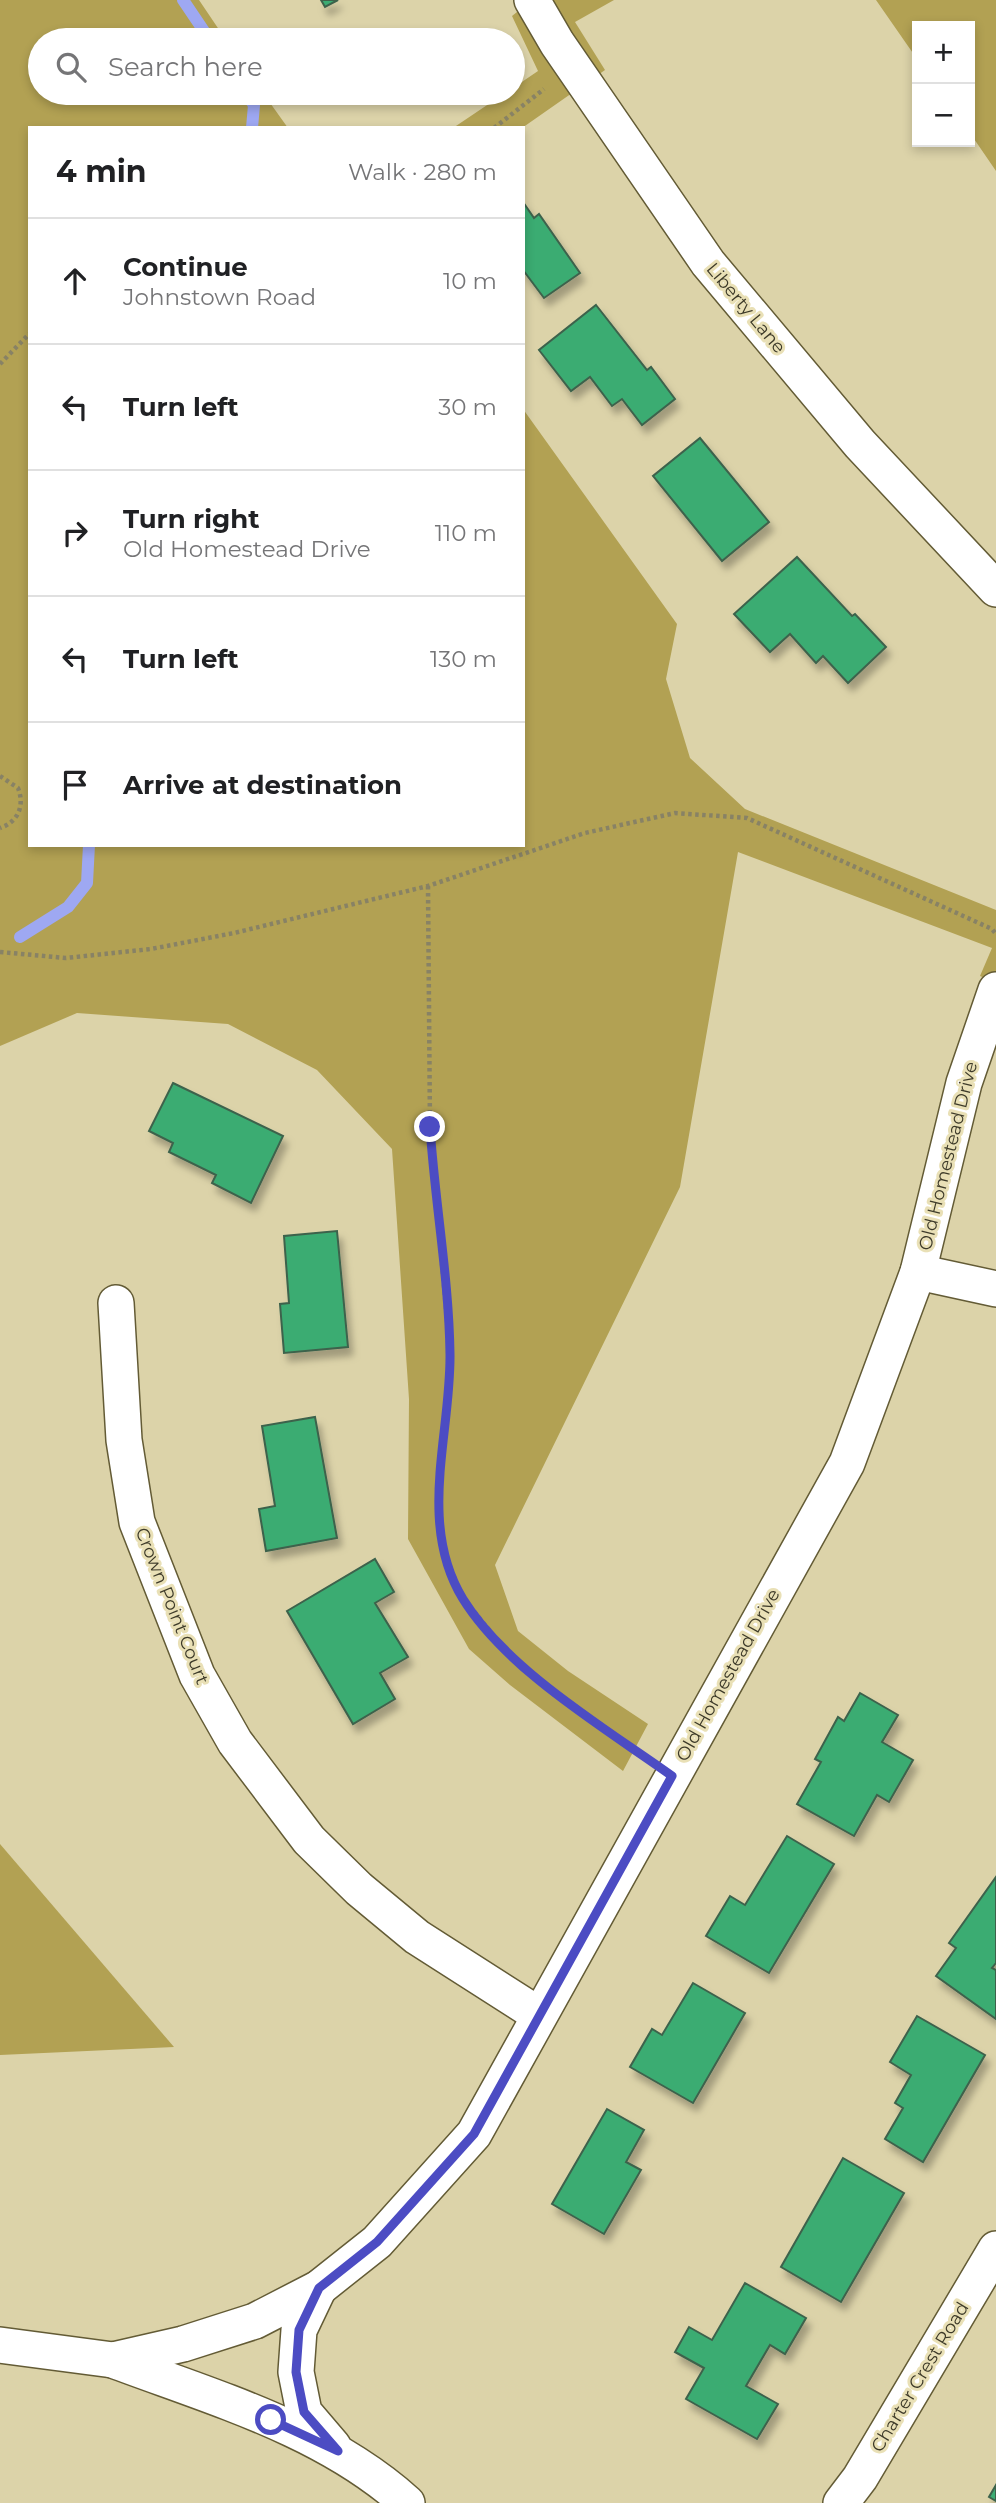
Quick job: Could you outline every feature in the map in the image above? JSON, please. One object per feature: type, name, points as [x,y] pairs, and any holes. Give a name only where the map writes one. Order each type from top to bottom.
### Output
[{"type":"street","name":"Liberty Lane","points":[[532,0],[557,43],[708,263],[860,444],[996,589]]},
{"type":"street","name":"Old Homestead Drive","points":[[0,2345],[113,2360],[184,2344],[255,2320],[319,2288],[377,2242],[474,2134],[847,1463],[918,1272],[964,1083],[996,990]]},
{"type":"street","points":[[918,1272],[996,1289]]},
{"type":"street","name":"Crown Point Court","points":[[116,1303],[124,1440],[137,1522],[197,1675],[235,1742],[309,1840],[359,1889],[417,1937],[539,2015]]},
{"type":"street","name":"Charter Crest Road","points":[[841,2503],[860,2478],[996,2249]]},
{"type":"street","points":[[319,2288],[299,2330],[296,2372],[304,2412],[338,2451],[407,2503]]},
{"type":"street","points":[[113,2360],[271,2420],[338,2451]]},
{"type":"path","points":[[0,364],[28,335]]},
{"type":"path","points":[[0,776],[18,789],[21,805],[13,821],[0,828]]},
{"type":"path","points":[[0,952],[66,958],[151,949],[234,933],[428,886],[584,833],[675,813],[747,818],[992,929],[996,934]]},
{"type":"path","points":[[428,886],[430,1127],[450,1355],[438,1495],[444,1553],[463,1598],[499,1642],[545,1684],[672,1776]]},
{"type":"shaded area","points":[[0,0],[199,0],[218,28],[28,28],[28,105],[272,105],[287,126],[28,126],[28,847],[525,847],[525,412],[677,624],[666,679],[690,758],[745,809],[996,910],[996,983],[980,976],[992,948],[738,852],[680,1187],[495,1565],[518,1631],[568,1671],[648,1724],[623,1771],[510,1685],[469,1649],[408,1539],[409,1399],[392,1149],[317,1070],[228,1024],[77,1013],[0,1046]]},
{"type":"shaded area","points":[[532,0],[614,0],[575,22],[605,70],[525,126],[456,126],[487,105],[525,105],[525,80],[538,71],[525,44],[525,28],[518,28],[512,16]]},
{"type":"shaded area","points":[[876,0],[996,0],[996,171],[975,140],[975,21],[912,21],[912,52]]},
{"type":"shaded area","points":[[0,1844],[174,2047],[0,2055]]},
{"type":"building","points":[[321,0],[338,0],[325,7]]},
{"type":"building","points":[[525,205],[534,218],[539,214],[580,273],[544,298],[525,273]]},
{"type":"building","points":[[596,305],[647,370],[651,367],[675,399],[642,425],[622,399],[612,406],[590,377],[571,391],[539,350]]},
{"type":"building","points":[[700,438],[769,522],[722,561],[653,476]]},
{"type":"building","points":[[797,557],[852,616],[855,614],[886,647],[848,683],[823,656],[816,663],[790,634],[770,652],[734,614]]},
{"type":"building","points":[[173,1083],[283,1136],[251,1203],[212,1183],[216,1175],[169,1152],[173,1143],[149,1131]]},
{"type":"building","points":[[337,1231],[348,1347],[284,1353],[280,1304],[289,1303],[284,1236]]},
{"type":"building","points":[[315,1417],[337,1538],[266,1551],[259,1509],[275,1506],[262,1426]]},
{"type":"building","points":[[375,1559],[394,1592],[375,1603],[408,1657],[380,1673],[395,1699],[353,1724],[287,1611]]},
{"type":"building","points":[[860,1693],[898,1715],[882,1742],[913,1760],[889,1802],[877,1795],[854,1836],[797,1804],[821,1762],[815,1759],[838,1717],[844,1721]]},
{"type":"building","points":[[787,1836],[834,1864],[769,1973],[706,1936],[730,1896],[745,1905]]},
{"type":"building","points":[[996,1877],[996,1963],[992,1968],[996,1970],[996,2019],[936,1976],[956,1948],[949,1943]]},
{"type":"building","points":[[693,1983],[745,2013],[693,2103],[630,2067],[652,2029],[662,2035]]},
{"type":"building","points":[[917,2016],[985,2055],[923,2162],[885,2139],[903,2108],[895,2103],[911,2075],[890,2062]]},
{"type":"building","points":[[607,2109],[644,2130],[626,2162],[641,2170],[604,2234],[552,2204]]},
{"type":"building","points":[[843,2158],[904,2193],[841,2302],[781,2267]]},
{"type":"building","points":[[745,2283],[806,2318],[785,2354],[770,2345],[746,2386],[778,2404],[757,2439],[686,2399],[704,2368],[675,2352],[689,2327],[712,2340]]},
{"type":"building","points":[[996,2485],[996,2501],[989,2497]]},
{"type":"waterway","points":[[183,0],[202,28]]},
{"type":"waterway","points":[[252,126],[254,105]]},
{"type":"waterway","points":[[20,937],[68,907],[87,883],[89,847]]},
{"type":"route","points":[[271,2420],[338,2451],[304,2412],[296,2372],[299,2330],[319,2288],[377,2242],[474,2134],[672,1776],[534,1676],[499,1642],[463,1598],[444,1553],[438,1495],[450,1355],[430,1127]]}]
